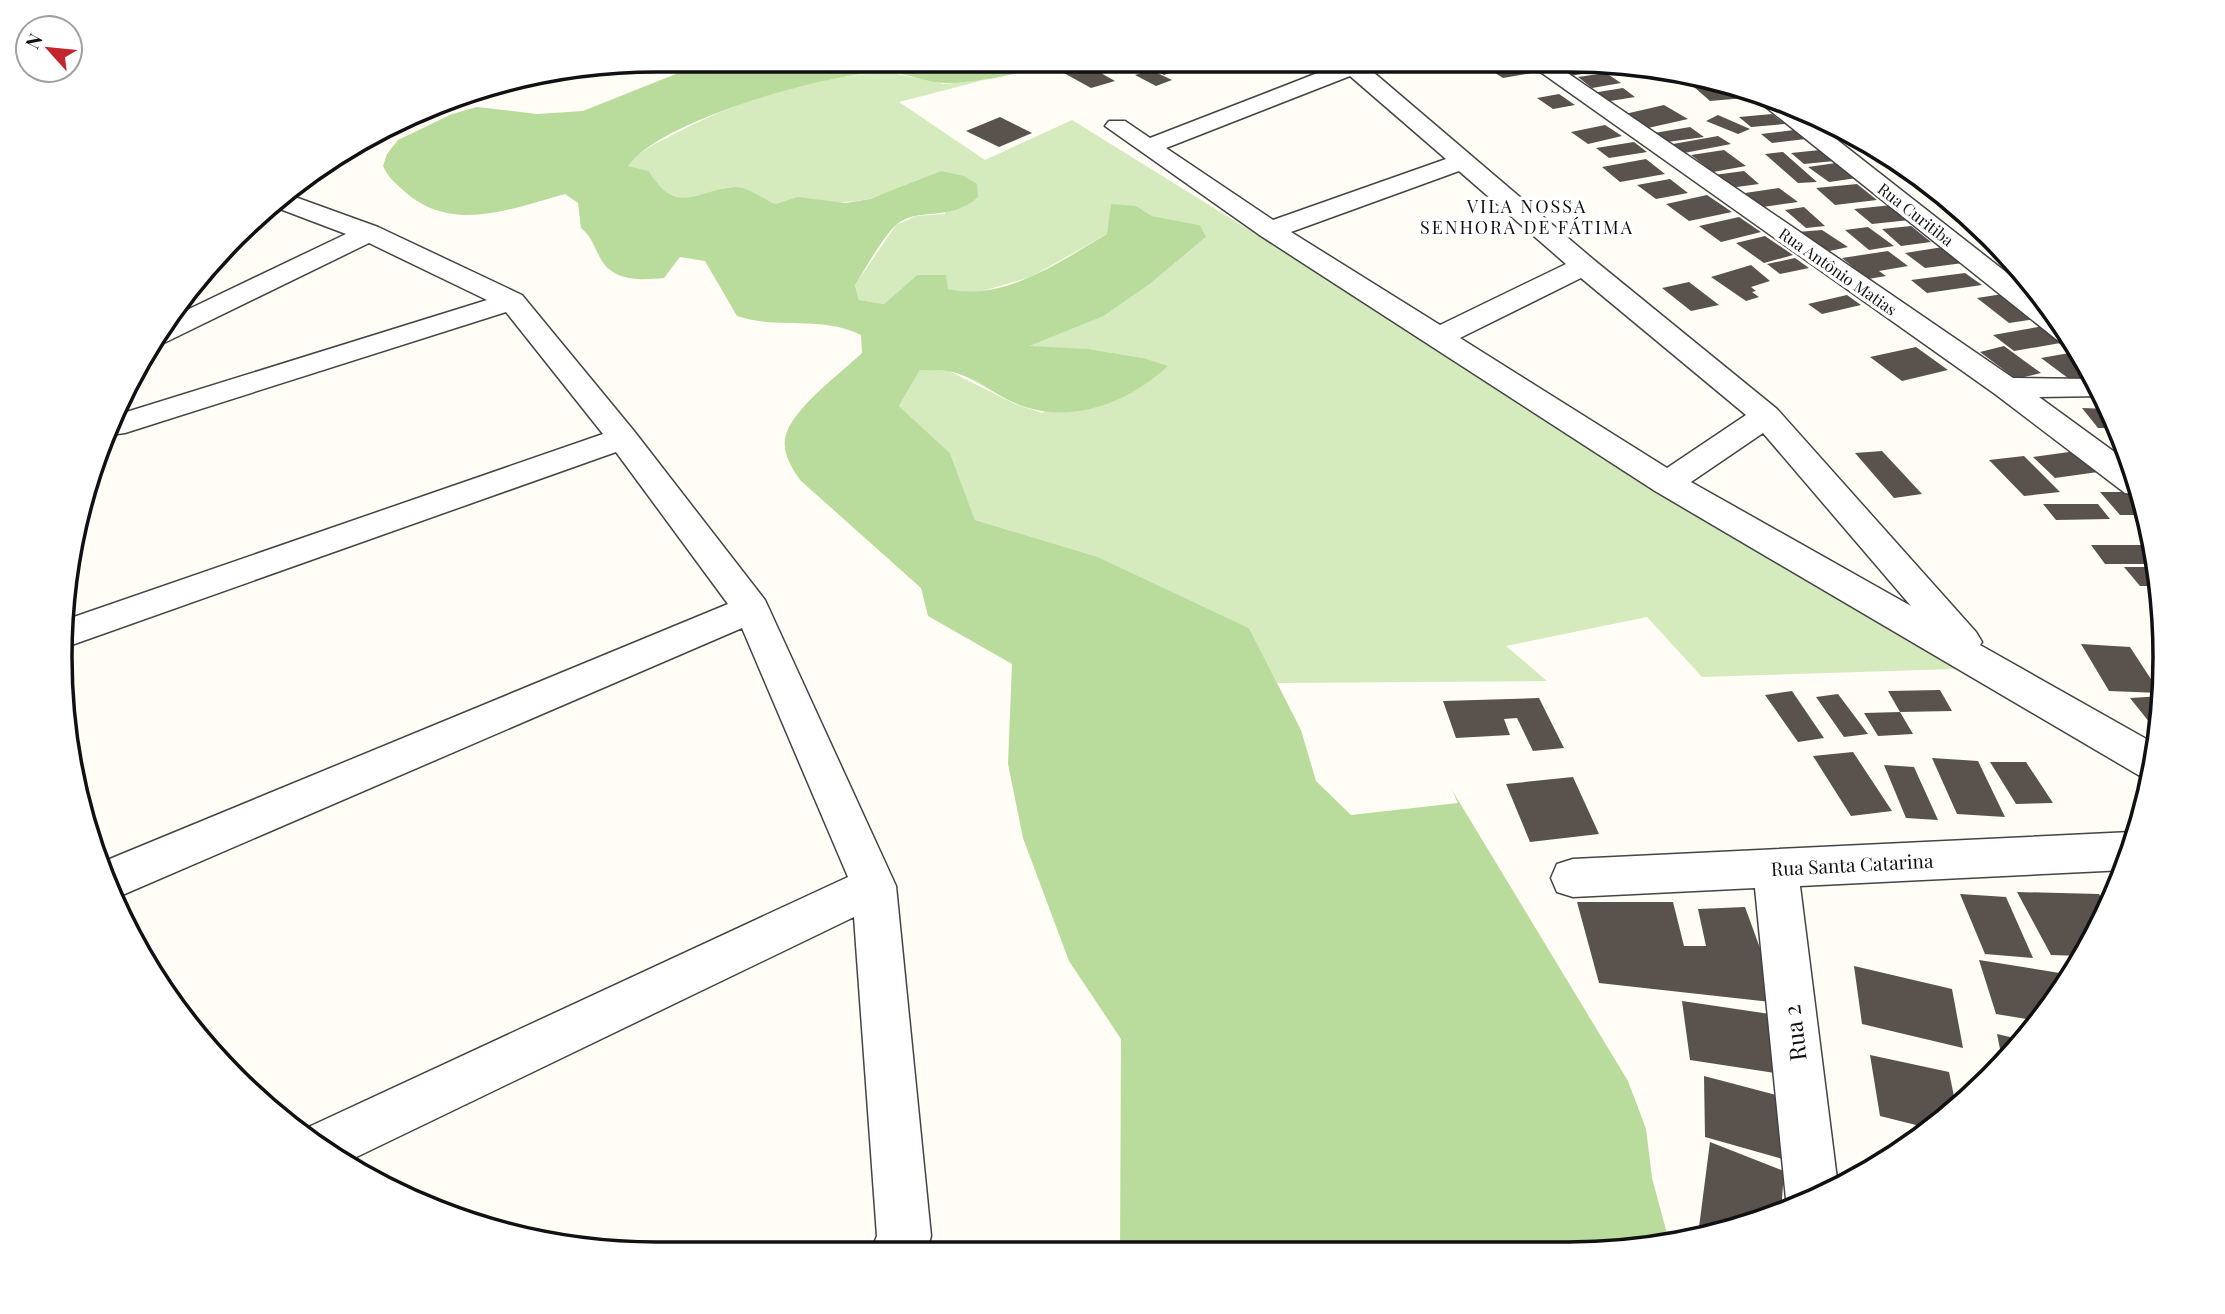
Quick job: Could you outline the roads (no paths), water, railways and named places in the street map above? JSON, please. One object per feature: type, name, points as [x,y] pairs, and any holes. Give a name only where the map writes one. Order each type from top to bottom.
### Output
[{"type":"street","points":[[1147,147],[1329,72]]},
{"type":"street","points":[[1358,72],[1584,266],[1766,416],[1983,665]]},
{"type":"street","name":"Rua Antônio Matias","points":[[1552,72],[2006,387],[2124,475]]},
{"type":"street","name":"Rua Curitiba","points":[[1791,116],[2041,313]]},
{"type":"street","points":[[1117,126],[1270,230],[1667,483],[2144,758]]},
{"type":"street","points":[[1270,230],[1464,161]]},
{"type":"street","points":[[289,203],[369,233],[512,301],[623,439],[752,609],[874,886],[904,1236],[902,1242]]},
{"type":"street","points":[[174,326],[369,233]]},
{"type":"street","points":[[1438,337],[1584,266]]},
{"type":"street","points":[[120,424],[512,301]]},
{"type":"street","points":[[2006,387],[2088,388]]},
{"type":"street","points":[[1667,483],[1766,416]]},
{"type":"street","points":[[73,632],[623,439]]},
{"type":"street","points":[[115,877],[752,609]]},
{"type":"street","name":"Rua Santa Catarina","points":[[1573,878],[2120,852]]},
{"type":"street","name":"Rua 2","points":[[1775,867],[1812,1189]]},
{"type":"street","points":[[330,1143],[874,886]]},
{"type":"district","name":"VILA NOSSA SENHORA DE FÁTIMA","points":[[1527,216]]}]
